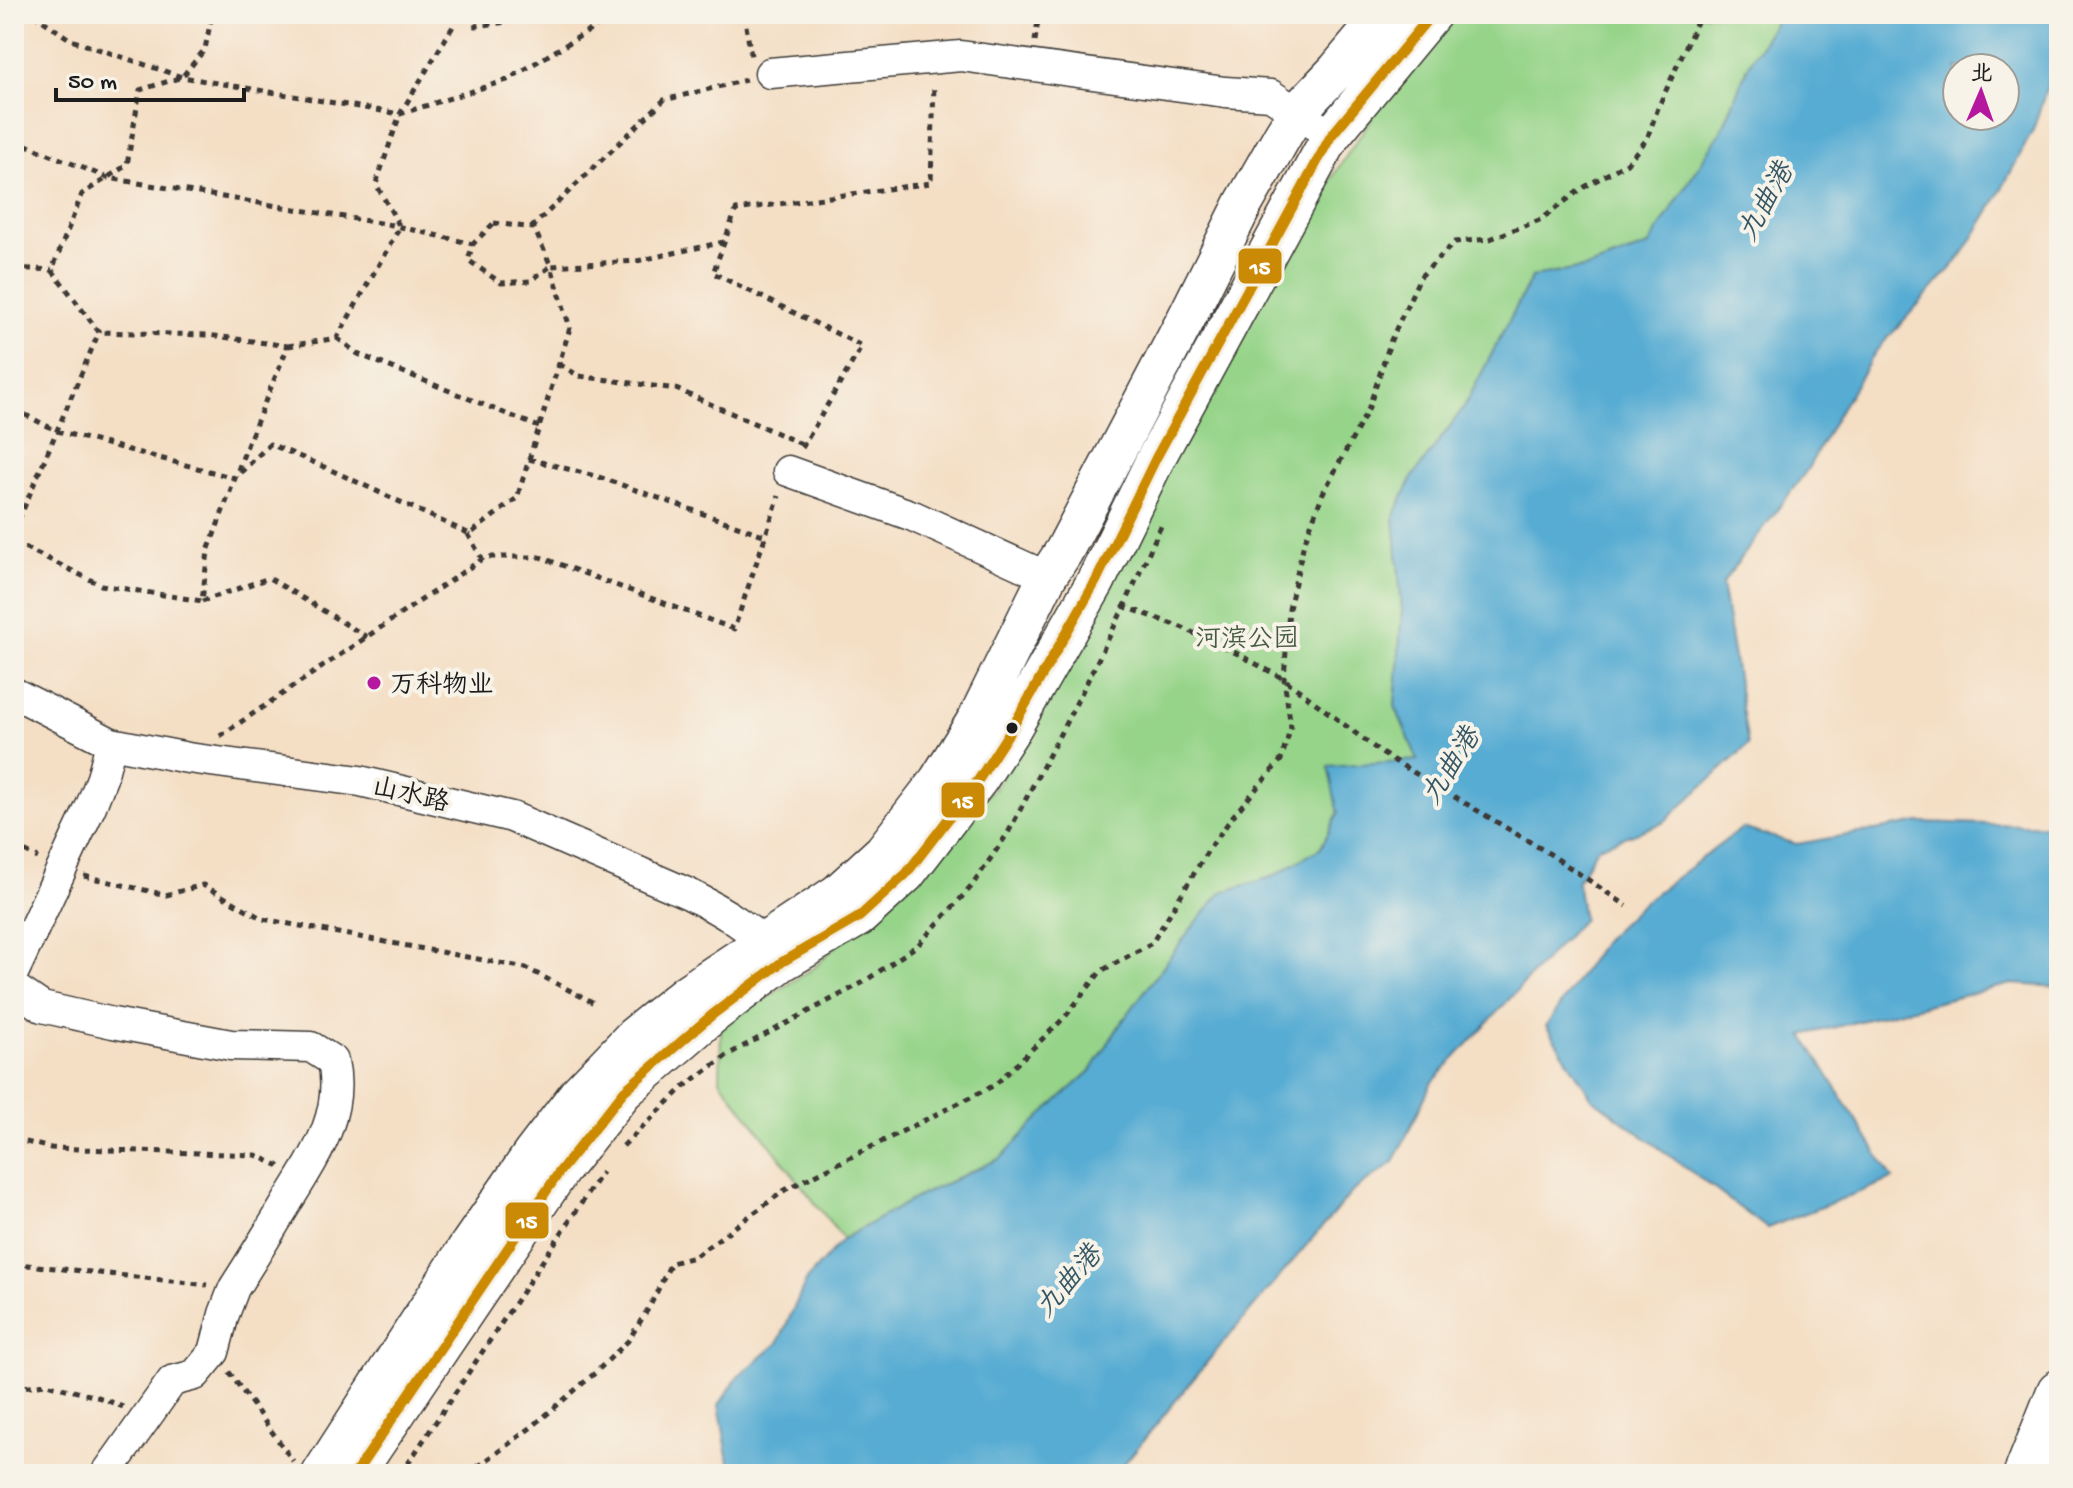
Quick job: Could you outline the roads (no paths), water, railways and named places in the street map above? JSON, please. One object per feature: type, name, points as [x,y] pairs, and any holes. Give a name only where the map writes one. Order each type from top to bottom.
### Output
[{"type":"main road","points":[[2017,1474],[2057,1397]]},
{"type":"main road","points":[[2026,1474],[2057,1397]]},
{"type":"street","points":[[355,1474],[560,1171],[624,1091],[712,1015],[773,952],[883,852],[938,781],[977,719],[1047,577],[1064,551],[1244,203],[1297,112],[1384,14]]},
{"type":"street","points":[[307,1468],[532,1154],[578,1094],[634,1036],[687,993],[773,952],[859,917],[906,874],[1012,728],[1096,581],[1156,458],[1331,136],[1432,14]]},
{"type":"street","points":[[762,75],[961,56],[1225,92],[1271,95],[1331,136]]},
{"type":"street","points":[[788,471],[913,516],[1047,577]]},
{"type":"street","name":"山水路","points":[[14,693],[111,743],[188,758],[360,781],[512,817],[713,906],[773,952]]},
{"type":"street","points":[[14,971],[91,806],[111,743]]},
{"type":"street","points":[[14,988],[42,1007],[85,1016],[231,1045],[311,1047],[333,1061],[337,1079],[332,1114],[321,1146],[234,1288],[214,1352],[195,1375],[172,1381],[106,1474]]},
{"type":"water","name":"九曲港","points":[[1780,14],[2059,14],[2059,49],[2033,130],[1997,198],[1961,257],[1876,351],[1807,470],[1722,584],[1748,745],[1663,823],[1598,847],[1577,881],[1583,919],[1431,1084],[1394,1162],[1352,1192],[1116,1474],[731,1474],[719,1405],[738,1377],[778,1343],[807,1279],[843,1239],[919,1196],[1001,1158],[1048,1109],[1091,1071],[1119,1026],[1222,892],[1272,877],[1321,848],[1338,813],[1328,766],[1418,760],[1395,706],[1402,610],[1394,517],[1412,478],[1464,407],[1532,277],[1590,267],[1648,246],[1722,130],[1748,66]]},
{"type":"water","points":[[1920,822],[2059,826],[2059,987],[2011,984],[1803,1035],[1893,1179],[1767,1228],[1592,1098],[1546,1026],[1605,939],[1644,902],[1742,828],[1797,844]]},
{"type":"place","name":"万科物业","points":[[374,683]]},
{"type":"park label","name":"河滨公园","points":[[1247,637]]}]
